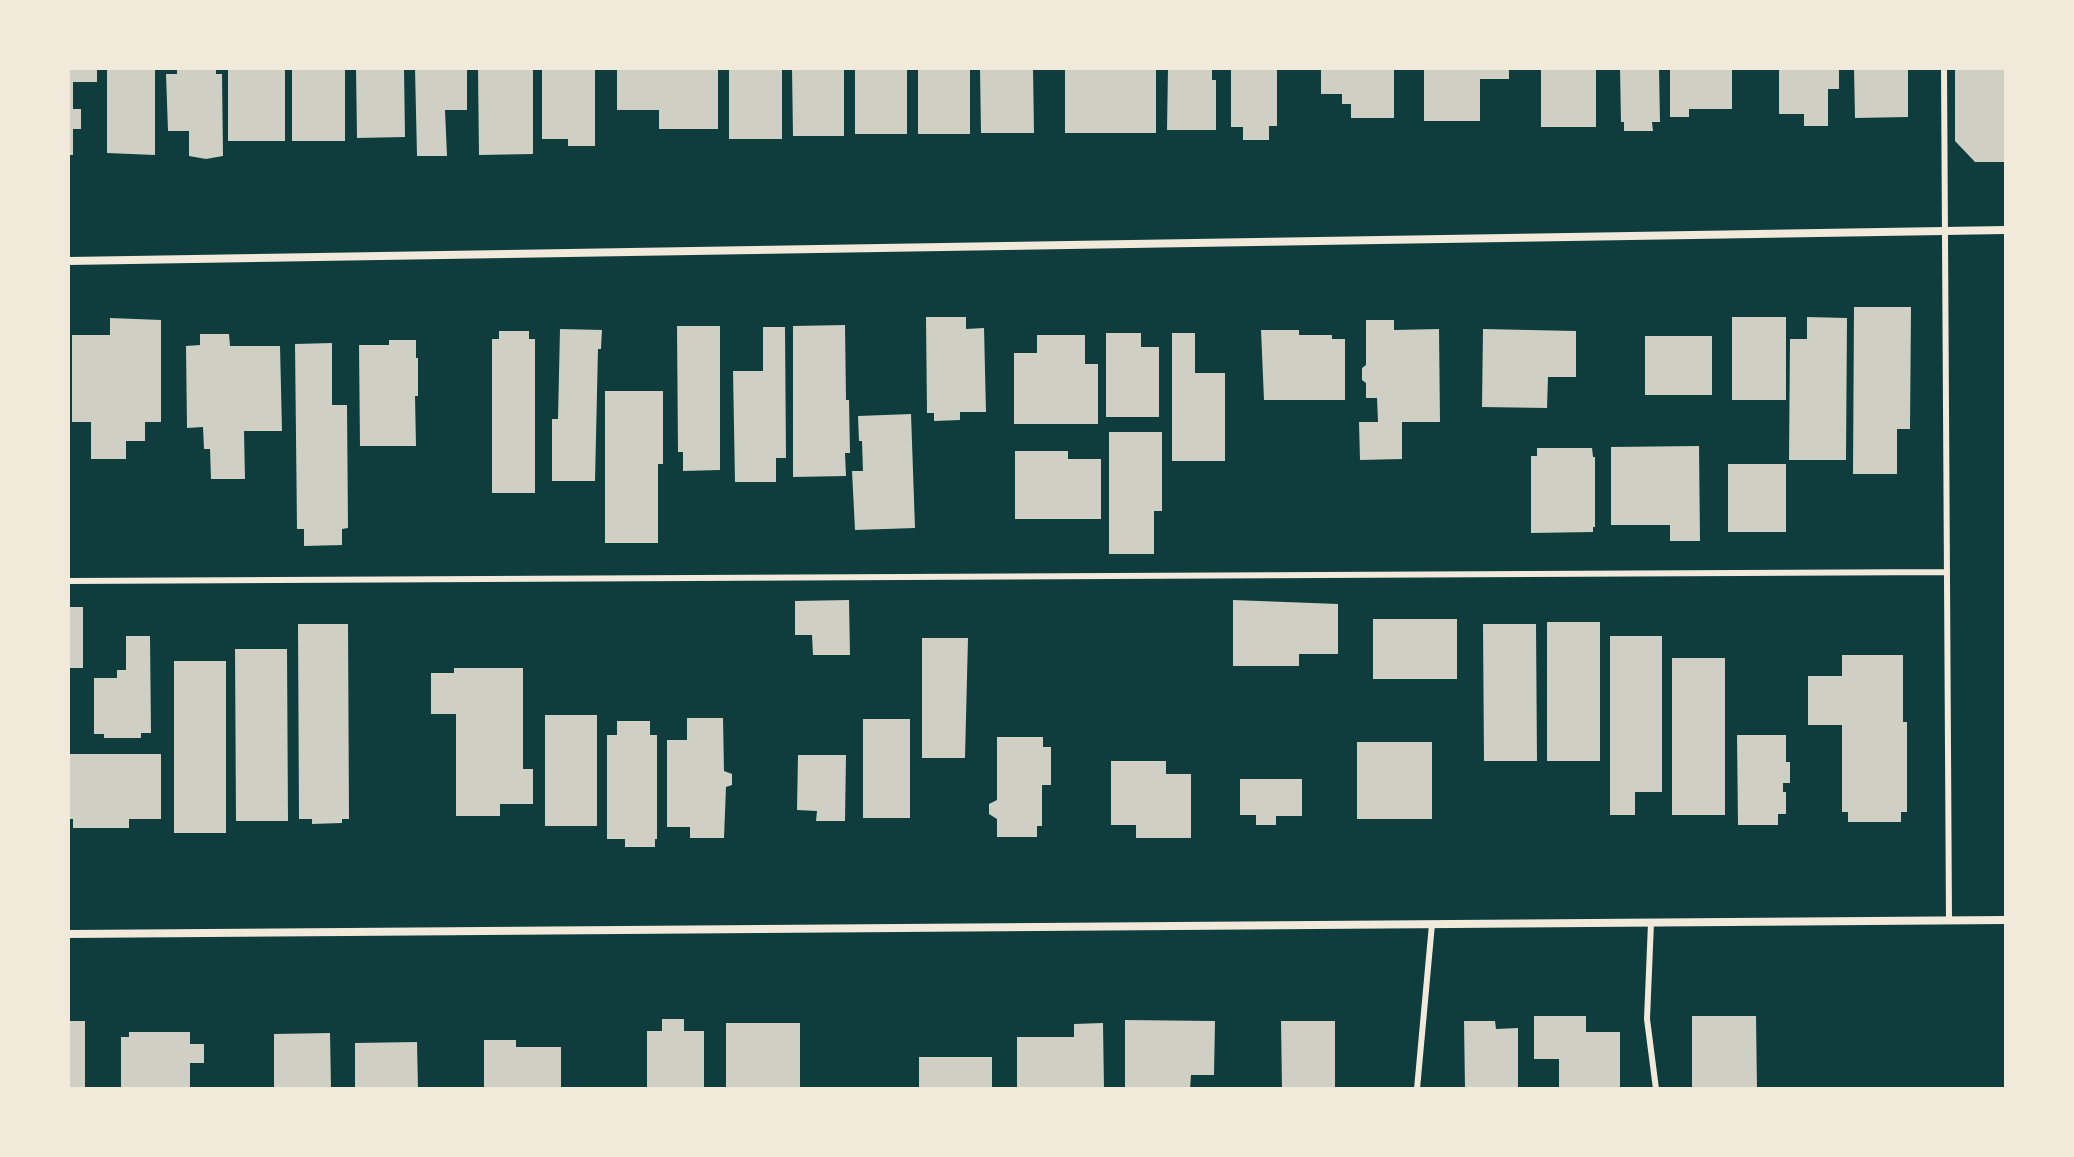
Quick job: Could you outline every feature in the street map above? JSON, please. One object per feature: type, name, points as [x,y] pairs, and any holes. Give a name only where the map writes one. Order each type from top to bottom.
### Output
[{"type":"street","points":[[68,261],[2006,230]]},
{"type":"street","points":[[68,934],[2006,920]]},
{"type":"lane","points":[[1944,68],[1949,920]]},
{"type":"lane","points":[[68,581],[1947,572]]},
{"type":"lane","points":[[1651,923],[1647,1019],[1656,1089]]},
{"type":"lane","points":[[1417,1089],[1432,924]]},
{"type":"building","points":[[68,68],[97,68],[97,82],[73,82],[73,109],[81,109],[81,129],[73,129],[73,155],[68,155]]},
{"type":"building","points":[[107,68],[155,68],[155,155],[107,153]]},
{"type":"building","points":[[177,68],[216,68],[216,74],[222,74],[223,156],[206,159],[189,156],[189,131],[168,131],[166,74],[177,74]]},
{"type":"building","points":[[228,68],[285,68],[285,141],[228,141]]},
{"type":"building","points":[[292,68],[345,68],[345,141],[292,141]]},
{"type":"building","points":[[356,68],[404,68],[405,137],[357,138]]},
{"type":"building","points":[[415,68],[467,68],[467,110],[445,110],[447,156],[417,156]]},
{"type":"building","points":[[478,68],[533,68],[533,154],[479,155]]},
{"type":"building","points":[[542,68],[595,68],[595,146],[568,146],[568,139],[542,139]]},
{"type":"building","points":[[617,68],[718,68],[718,129],[659,129],[659,110],[617,110]]},
{"type":"building","points":[[729,68],[782,68],[782,139],[729,139]]},
{"type":"building","points":[[792,68],[844,68],[844,136],[793,136]]},
{"type":"building","points":[[855,68],[907,68],[907,134],[855,134]]},
{"type":"building","points":[[918,68],[970,68],[970,134],[918,134]]},
{"type":"building","points":[[980,68],[1033,68],[1034,133],[981,133]]},
{"type":"building","points":[[1065,68],[1156,68],[1156,133],[1065,133]]},
{"type":"building","points":[[1168,68],[1212,68],[1212,80],[1216,80],[1216,130],[1167,130]]},
{"type":"building","points":[[1231,68],[1277,68],[1277,126],[1269,126],[1269,140],[1243,140],[1243,127],[1231,127]]},
{"type":"building","points":[[1321,68],[1394,68],[1394,118],[1351,118],[1351,104],[1342,104],[1342,94],[1321,94]]},
{"type":"building","points":[[1424,68],[1509,68],[1509,79],[1480,79],[1480,121],[1424,121]]},
{"type":"building","points":[[1541,68],[1596,68],[1596,127],[1541,127]]},
{"type":"building","points":[[1620,68],[1659,68],[1660,122],[1652,122],[1653,131],[1624,131],[1624,122],[1621,122]]},
{"type":"building","points":[[1670,68],[1732,68],[1732,109],[1689,109],[1689,117],[1670,117]]},
{"type":"building","points":[[1779,68],[1839,68],[1839,89],[1828,89],[1828,126],[1804,126],[1804,114],[1779,114]]},
{"type":"building","points":[[1854,68],[1908,68],[1908,117],[1855,118]]},
{"type":"building","points":[[1955,68],[2006,68],[2006,162],[1975,162],[1955,141]]},
{"type":"building","points":[[1854,307],[1911,307],[1910,429],[1897,429],[1897,474],[1853,474]]},
{"type":"building","points":[[926,317],[966,317],[966,329],[984,328],[986,412],[960,412],[960,420],[934,421],[934,413],[927,413]]},
{"type":"building","points":[[1732,317],[1786,317],[1786,400],[1732,400]]},
{"type":"building","points":[[1807,317],[1847,318],[1846,460],[1789,460],[1790,339],[1807,339]]},
{"type":"building","points":[[110,318],[161,320],[161,422],[145,422],[145,441],[126,441],[126,459],[91,459],[91,422],[72,422],[72,335],[110,335]]},
{"type":"building","points":[[1366,320],[1394,320],[1394,330],[1439,329],[1440,422],[1402,422],[1402,459],[1360,460],[1359,422],[1378,422],[1377,398],[1366,398],[1366,383],[1362,380],[1362,368],[1366,365]]},
{"type":"building","points":[[845,325],[850,453],[845,453],[846,476],[793,477],[793,326]]},
{"type":"building","points":[[677,326],[720,326],[720,470],[683,471],[683,452],[678,452]]},
{"type":"building","points":[[763,327],[785,327],[786,458],[776,458],[776,482],[735,482],[733,371],[763,371]]},
{"type":"building","points":[[560,329],[602,330],[601,349],[598,349],[595,481],[552,481],[552,419],[558,419]]},
{"type":"building","points":[[1483,329],[1576,331],[1576,377],[1548,377],[1547,408],[1482,407]]},
{"type":"building","points":[[1261,330],[1299,330],[1299,335],[1332,335],[1332,339],[1345,339],[1345,400],[1264,400]]},
{"type":"building","points":[[499,331],[529,331],[529,339],[535,339],[535,493],[492,493],[492,339],[499,339]]},
{"type":"building","points":[[1106,333],[1141,333],[1141,347],[1159,347],[1159,417],[1106,417]]},
{"type":"building","points":[[1172,333],[1195,333],[1195,373],[1225,373],[1225,461],[1172,461]]},
{"type":"building","points":[[200,334],[229,334],[230,346],[280,346],[282,431],[244,431],[245,479],[211,479],[210,449],[204,449],[203,427],[187,428],[186,346],[200,345]]},
{"type":"building","points":[[1037,335],[1085,335],[1085,364],[1098,364],[1098,424],[1014,424],[1014,353],[1037,353]]},
{"type":"building","points":[[1645,336],[1712,336],[1712,395],[1645,395]]},
{"type":"building","points":[[389,340],[416,340],[416,446],[360,446],[359,345],[389,345]]},
{"type":"building","points":[[332,343],[332,405],[347,405],[348,528],[342,529],[342,545],[304,546],[304,529],[297,529],[295,344]]},
{"type":"building","points":[[605,391],[663,391],[663,464],[658,464],[658,543],[605,543]]},
{"type":"building","points":[[911,414],[915,528],[855,530],[852,471],[863,471],[858,416]]},
{"type":"building","points":[[1109,432],[1162,432],[1162,511],[1154,511],[1154,554],[1109,554]]},
{"type":"building","points":[[1699,446],[1700,541],[1670,541],[1670,525],[1611,525],[1611,447]]},
{"type":"building","points":[[1537,448],[1592,448],[1595,457],[1593,532],[1531,533],[1531,456],[1537,456]]},
{"type":"building","points":[[1015,451],[1068,451],[1068,459],[1101,459],[1101,519],[1015,519]]},
{"type":"building","points":[[1728,464],[1786,464],[1786,532],[1728,532]]},
{"type":"building","points":[[849,600],[850,655],[813,655],[812,635],[795,635],[795,601]]},
{"type":"building","points":[[1233,600],[1338,604],[1338,654],[1299,654],[1299,666],[1233,666]]},
{"type":"building","points":[[68,607],[83,607],[83,668],[68,668]]},
{"type":"building","points":[[1373,619],[1457,619],[1457,679],[1373,679]]},
{"type":"building","points":[[1547,622],[1600,622],[1600,761],[1547,761]]},
{"type":"building","points":[[298,624],[348,624],[349,819],[342,819],[342,823],[312,824],[312,819],[299,819]]},
{"type":"building","points":[[1483,624],[1536,624],[1537,761],[1484,761]]},
{"type":"building","points":[[126,636],[150,636],[151,733],[141,733],[141,738],[104,738],[104,734],[94,734],[94,678],[117,678],[117,670],[126,670]]},
{"type":"building","points":[[1610,636],[1662,636],[1662,792],[1635,792],[1635,815],[1610,815]]},
{"type":"building","points":[[922,638],[968,638],[965,758],[922,758]]},
{"type":"building","points":[[235,649],[287,649],[288,821],[236,821]]},
{"type":"building","points":[[1842,655],[1903,655],[1907,812],[1901,812],[1901,822],[1848,822],[1848,812],[1842,812],[1842,725],[1808,725],[1808,676],[1842,676]]},
{"type":"building","points":[[1672,658],[1725,658],[1725,815],[1672,815]]},
{"type":"building","points":[[174,661],[226,661],[226,833],[174,833]]},
{"type":"building","points":[[454,668],[523,668],[523,769],[533,769],[533,804],[500,804],[500,816],[456,816],[456,714],[431,714],[431,673],[454,673]]},
{"type":"building","points":[[545,715],[597,715],[597,826],[545,826]]},
{"type":"building","points":[[687,718],[723,718],[724,771],[732,774],[732,785],[726,787],[724,838],[690,838],[690,827],[667,827],[667,740],[687,740]]},
{"type":"building","points":[[863,719],[910,719],[910,818],[863,818]]},
{"type":"building","points":[[617,721],[650,721],[650,735],[657,735],[655,847],[625,847],[625,839],[607,839],[607,735],[617,735]]},
{"type":"building","points":[[1737,735],[1786,735],[1790,783],[1783,783],[1786,814],[1778,814],[1778,825],[1738,825]]},
{"type":"building","points":[[997,737],[1043,737],[1043,747],[1051,747],[1051,785],[1042,785],[1042,826],[1037,826],[1037,837],[997,837],[997,819],[989,814],[989,804],[997,800]]},
{"type":"building","points":[[1357,742],[1432,742],[1432,819],[1357,819]]},
{"type":"building","points":[[68,754],[161,754],[161,819],[129,819],[129,828],[73,828],[73,819],[68,819]]},
{"type":"building","points":[[798,755],[846,755],[845,821],[816,821],[817,811],[797,810]]},
{"type":"building","points":[[1111,761],[1166,761],[1166,774],[1191,774],[1191,838],[1136,838],[1136,825],[1111,825]]},
{"type":"building","points":[[1240,779],[1302,779],[1302,816],[1276,816],[1276,825],[1256,825],[1256,815],[1240,815]]},
{"type":"building","points":[[1534,1016],[1586,1016],[1586,1032],[1620,1032],[1620,1089],[1559,1089],[1559,1059],[1534,1059]]},
{"type":"building","points":[[1692,1016],[1756,1016],[1757,1089],[1692,1089]]},
{"type":"building","points":[[662,1019],[684,1019],[684,1031],[704,1031],[704,1089],[647,1089],[647,1031],[662,1031]]},
{"type":"building","points":[[1125,1020],[1215,1021],[1214,1075],[1191,1075],[1190,1089],[1125,1089]]},
{"type":"building","points":[[68,1021],[85,1021],[85,1089],[68,1089]]},
{"type":"building","points":[[1281,1021],[1335,1021],[1335,1089],[1282,1089]]},
{"type":"building","points":[[1464,1021],[1495,1021],[1496,1029],[1518,1028],[1518,1089],[1465,1089]]},
{"type":"building","points":[[726,1023],[800,1023],[800,1089],[726,1089]]},
{"type":"building","points":[[1103,1023],[1104,1089],[1017,1089],[1017,1037],[1074,1037],[1074,1024]]},
{"type":"building","points":[[129,1032],[190,1032],[190,1044],[204,1044],[204,1063],[190,1063],[190,1089],[121,1089],[121,1037],[129,1037]]},
{"type":"building","points":[[330,1033],[331,1089],[274,1089],[274,1034]]},
{"type":"building","points":[[484,1040],[516,1040],[516,1047],[561,1047],[561,1089],[484,1089]]},
{"type":"building","points":[[417,1042],[418,1089],[355,1089],[355,1043]]},
{"type":"building","points":[[919,1057],[992,1057],[992,1089],[919,1089]]}]
